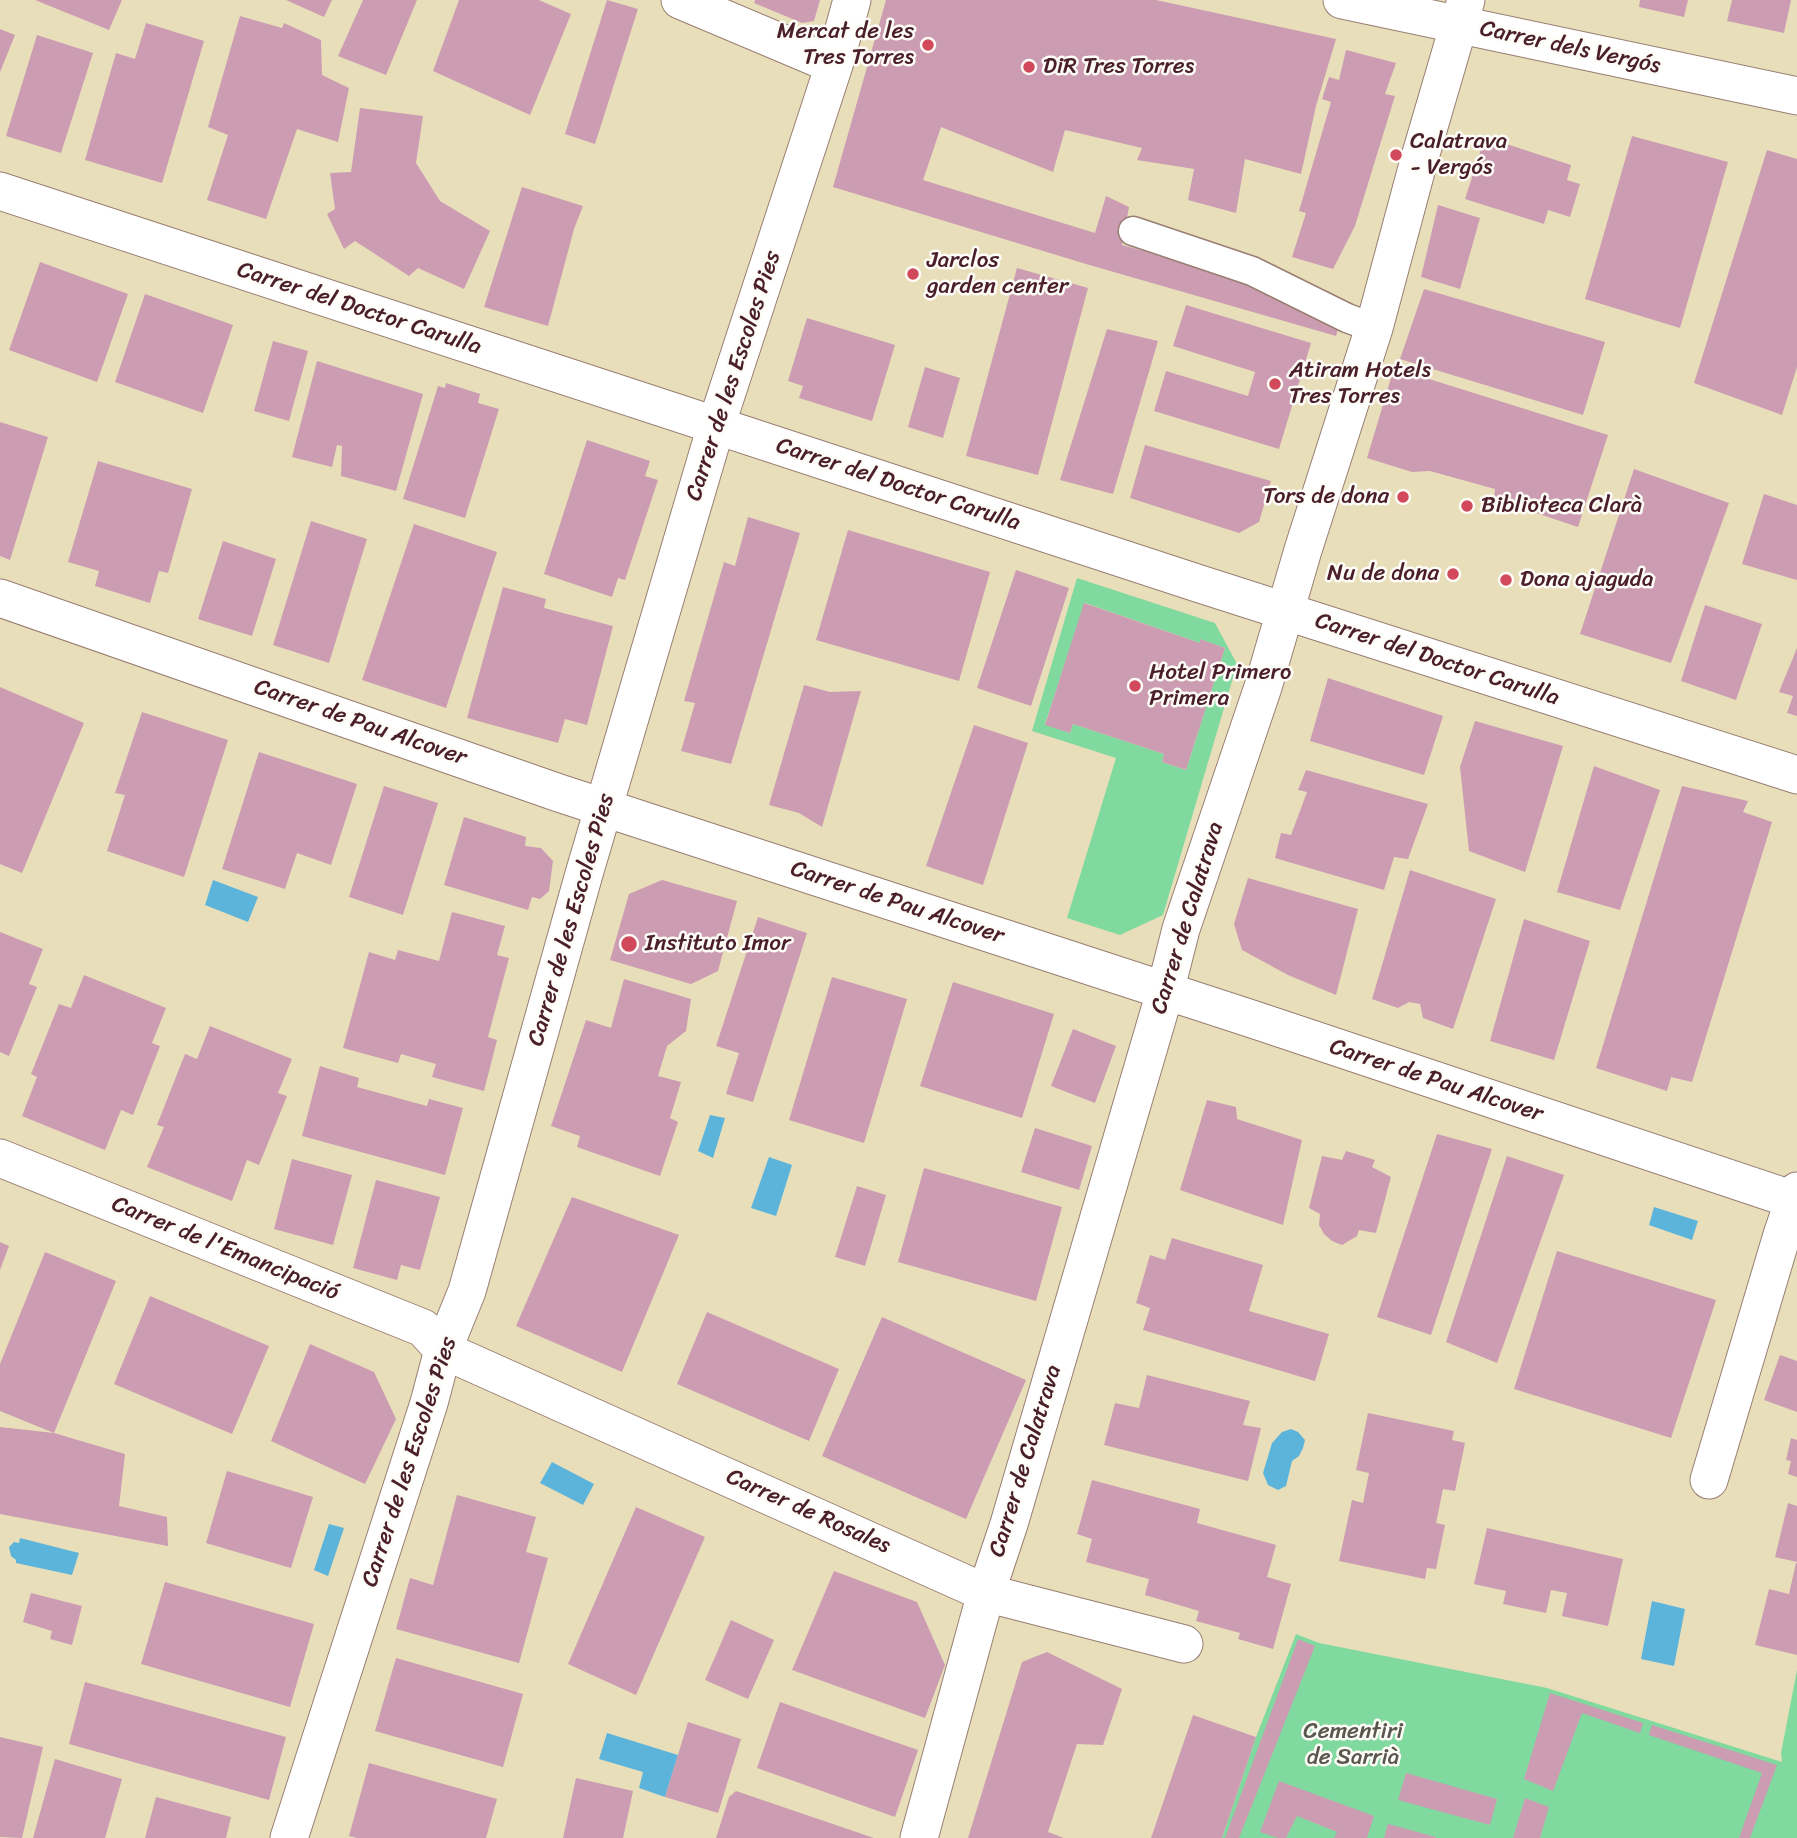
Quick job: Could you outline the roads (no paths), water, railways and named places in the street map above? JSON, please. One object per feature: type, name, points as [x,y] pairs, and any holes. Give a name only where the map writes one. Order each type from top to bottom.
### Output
[{"type":"street","points":[[680,0],[834,65]]},
{"type":"street","name":"Carrer de les Escoles Pies","points":[[289,1838],[429,1403],[443,1350],[467,1291],[584,874],[716,426],[834,65],[852,0]]},
{"type":"street","name":"Carrer dels Vergós","points":[[1342,0],[1462,13],[1797,96]]},
{"type":"street","name":"Carrer de Calatrava","points":[[919,1838],[986,1593],[1009,1524],[1165,992],[1181,929],[1263,687],[1374,328],[1462,13]]},
{"type":"street","name":"Carrer del Doctor Carulla","points":[[0,191],[1285,611],[1797,775]]},
{"type":"street","points":[[1133,231],[1252,271],[1347,318],[1374,328]]},
{"type":"street","name":"Carrer de Pau Alcover","points":[[0,598],[605,808],[1796,1198]]},
{"type":"street","name":"Carrer de l'Emancipació","points":[[0,1158],[424,1328],[443,1350]]},
{"type":"street","points":[[1709,1480],[1782,1235],[1796,1198]]},
{"type":"street","name":"Carrer de Rosales","points":[[443,1350],[986,1593],[1184,1643]]},
{"type":"water","points":[[213,880],[258,897],[248,922],[205,905]]},
{"type":"water","points":[[710,1115],[725,1118],[713,1158],[698,1151]]},
{"type":"water","points":[[769,1157],[792,1165],[776,1216],[751,1208]]},
{"type":"water","points":[[1654,1207],[1698,1221],[1692,1240],[1649,1225]]},
{"type":"water","points":[[1291,1429],[1305,1440],[1299,1456],[1292,1461],[1286,1486],[1278,1490],[1268,1485],[1263,1473],[1272,1443],[1282,1432]]},
{"type":"water","points":[[552,1462],[594,1484],[583,1505],[540,1483]]},
{"type":"water","points":[[329,1524],[344,1528],[328,1576],[314,1570]]},
{"type":"water","points":[[20,1538],[79,1553],[72,1575],[16,1563],[9,1547],[14,1542],[19,1543]]},
{"type":"water","points":[[1652,1601],[1685,1609],[1674,1666],[1641,1659]]},
{"type":"water","points":[[607,1733],[678,1755],[665,1797],[639,1788],[643,1772],[599,1759]]},
{"type":"place","name":"Mercat de les Tres Torres","points":[[928,45]]},
{"type":"place","name":"DiR Tres Torres","points":[[1029,67]]},
{"type":"place","name":"Calatrava - Vergós","points":[[1396,155]]},
{"type":"place","name":"Jarclos garden center","points":[[913,274]]},
{"type":"place","name":"Atiram Hotels Tres Torres","points":[[1275,384]]},
{"type":"place","name":"Tors de dona","points":[[1403,497]]},
{"type":"place","name":"Biblioteca Clarà","points":[[1467,506]]},
{"type":"place","name":"Nu de dona","points":[[1453,574]]},
{"type":"place","name":"Dona ajaguda","points":[[1506,580]]},
{"type":"place","name":"Hotel Primero Primera","points":[[1135,686]]},
{"type":"place","name":"Instituto Imor","points":[[629,944]]},
{"type":"park label","name":"Cementiri de Sarrià","points":[[1353,1745]]}]
